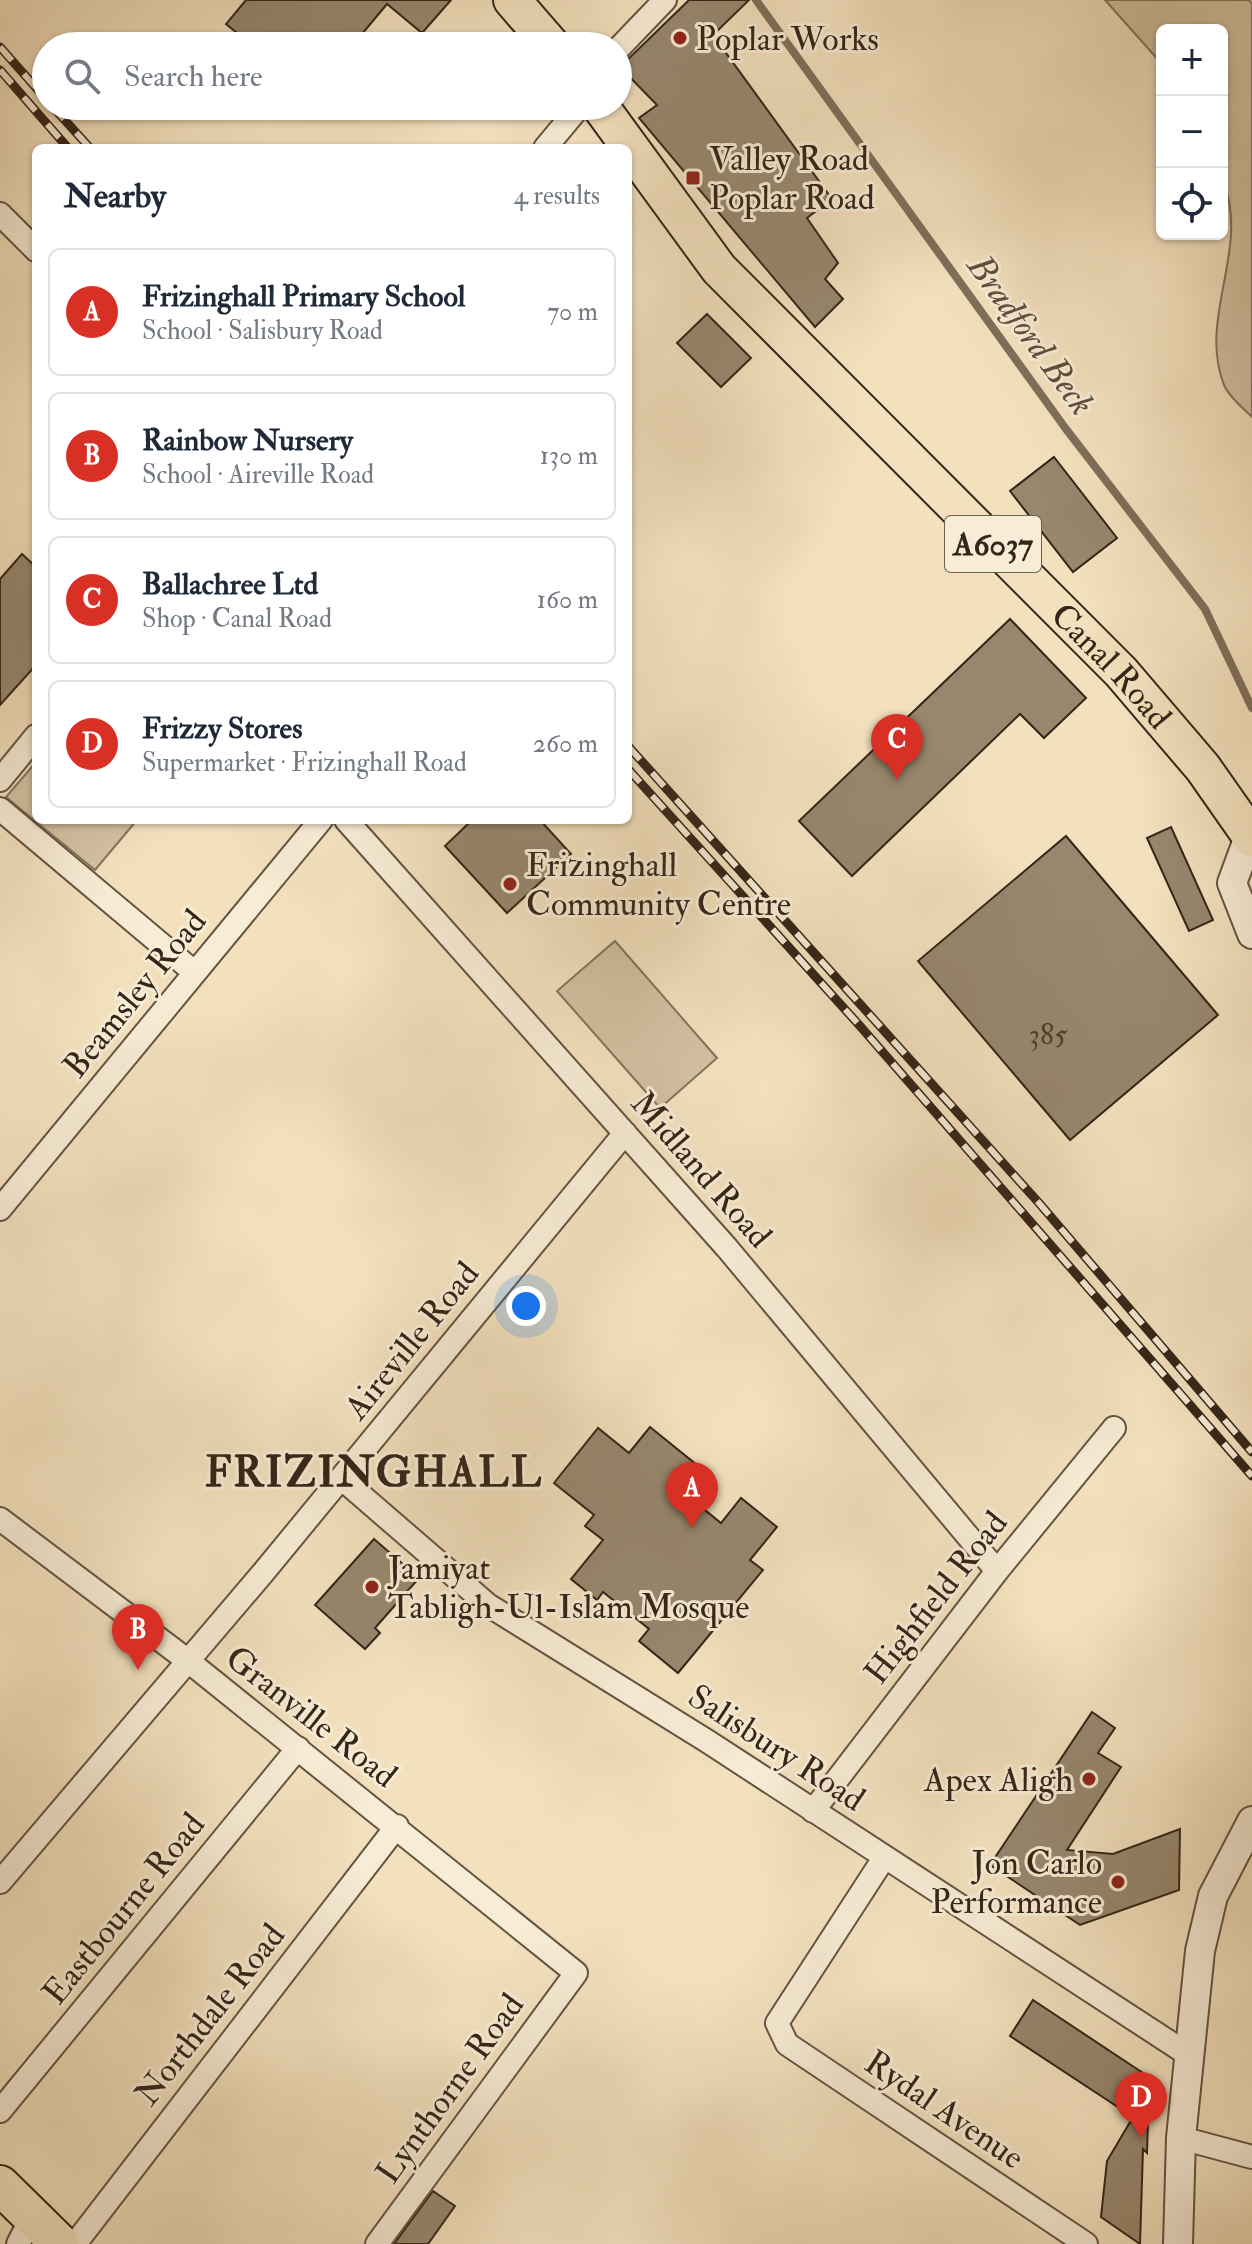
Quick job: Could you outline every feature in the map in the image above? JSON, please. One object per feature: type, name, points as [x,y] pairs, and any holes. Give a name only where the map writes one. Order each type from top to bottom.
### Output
[{"type":"highway","points":[[0,2185],[25,2230],[60,2244]]},
{"type":"main road","points":[[512,0],[540,32]]},
{"type":"main road","name":"Canal Road","points":[[610,120],[628,144]]},
{"type":"main road","name":"Canal Road","points":[[632,150],[719,269],[1121,672],[1203,768],[1251,836]]},
{"type":"street","points":[[632,34],[665,0]]},
{"type":"street","points":[[548,144],[568,120]]},
{"type":"street","points":[[0,214],[32,246]]},
{"type":"street","points":[[0,780],[32,741]]},
{"type":"street","points":[[0,809],[194,972]]},
{"type":"street","name":"Beamsley Road","points":[[0,1209],[318,824]]},
{"type":"street","name":"Midland Road","points":[[350,824],[727,1248],[997,1571]]},
{"type":"street","points":[[1251,836],[1232,883],[1252,934]]},
{"type":"street","name":"Aireville Road","points":[[0,1882],[341,1478],[625,1133]]},
{"type":"street","name":"Highfield Road","points":[[813,1811],[997,1571],[1114,1428]]},
{"type":"street","name":"Salisbury Road","points":[[341,1478],[488,1605],[707,1741],[1189,2055]]},
{"type":"street","name":"Granville Road","points":[[0,1519],[187,1660],[576,1973]]},
{"type":"street","name":"Eastbourne Road","points":[[0,2111],[298,1748]]},
{"type":"street","points":[[1178,2244],[1181,2138],[1200,1951],[1213,1896],[1252,1821]]},
{"type":"street","name":"Northdale Road","points":[[75,2244],[397,1826]]},
{"type":"street","name":"Rydal Avenue","points":[[884,1858],[777,2023],[787,2044],[1086,2244]]},
{"type":"street","name":"Lynthorne Road","points":[[377,2244],[576,1973]]},
{"type":"street","points":[[1181,2138],[1252,2157]]},
{"type":"shaded area","points":[[1105,0],[1249,0],[1252,4],[1252,417],[1226,389],[1217,359],[1219,308],[1231,230],[1228,198],[1228,24],[1156,24],[1156,57]]},
{"type":"shaded area","points":[[32,767],[32,818],[6,797]]},
{"type":"shaded area","points":[[39,824],[134,824],[95,870]]},
{"type":"shaded area","points":[[615,941],[717,1058],[660,1108],[557,991]]},
{"type":"building","points":[[246,0],[451,0],[423,32],[387,4],[364,32],[236,32],[226,24]]},
{"type":"building","points":[[689,0],[749,0],[713,35],[832,199],[807,218],[838,263],[825,279],[843,299],[815,327],[639,118],[657,105],[632,79],[632,55]]},
{"type":"building","points":[[707,314],[751,358],[721,387],[677,343]]},
{"type":"building","points":[[1054,457],[1117,538],[1073,572],[1010,491]]},
{"type":"building","points":[[22,554],[32,563],[32,669],[0,705],[0,579]]},
{"type":"building","points":[[1010,619],[1086,698],[1044,738],[1020,714],[852,876],[799,821]]},
{"type":"building","name":"Frizinghall Community Centre","points":[[468,824],[544,824],[571,854],[507,913],[445,846]]},
{"type":"building","points":[[1171,827],[1213,920],[1189,931],[1147,838]]},
{"type":"building","points":[[1066,836],[1218,1015],[1070,1140],[918,961]]},
{"type":"building","points":[[650,1427],[708,1474],[689,1497],[721,1523],[741,1498],[777,1527],[750,1560],[763,1570],[678,1673],[639,1641],[649,1629],[603,1592],[597,1600],[571,1579],[603,1540],[585,1526],[594,1515],[554,1483],[598,1428],[629,1453]]},
{"type":"building","name":"Jamiyat Tabligh-Ul-Islam Mosque","points":[[374,1539],[419,1578],[375,1628],[380,1633],[365,1649],[315,1605]]},
{"type":"building","points":[[1092,1712],[1115,1728],[1098,1753],[1121,1767],[1067,1850],[1113,1854],[1180,1829],[1179,1890],[1080,1925],[990,1865]]},
{"type":"building","points":[[1033,2000],[1161,2085],[1150,2101],[1158,2107],[1148,2122],[1147,2153],[1143,2149],[1140,2244],[1101,2217],[1107,2161],[1133,2117],[1010,2036]]},
{"type":"building","points":[[433,2191],[455,2206],[428,2244],[394,2244]]},
{"type":"waterway","name":"Bradford Beck","points":[[756,0],[1066,429],[1205,609],[1252,708]]},
{"type":"railway","points":[[0,47],[32,83]]},
{"type":"railway","points":[[0,70],[32,107]]},
{"type":"railway","points":[[44,120],[65,144]]},
{"type":"railway","points":[[65,120],[86,144]]},
{"type":"railway","points":[[632,750],[1039,1203],[1252,1452]]},
{"type":"railway","points":[[632,773],[860,1026],[1252,1476]]},
{"type":"place","name":"Poplar Works","points":[[680,38]]},
{"type":"place","name":"Valley Road Poplar Road","points":[[693,178]]},
{"type":"place","name":"Ballachree Ltd","points":[[897,780]]},
{"type":"place","name":"Frizinghall Community Centre","points":[[510,884]]},
{"type":"place","name":"Frizinghall Primary School","points":[[692,1528]]},
{"type":"place","name":"Jamiyat Tabligh-Ul-Islam Mosque","points":[[372,1587]]},
{"type":"place","name":"Rainbow Nursery","points":[[138,1670]]},
{"type":"place","name":"Apex Aligh","points":[[1089,1779]]},
{"type":"place","name":"Jon Carlo Performance","points":[[1118,1882]]},
{"type":"place","name":"Frizzy Stores","points":[[1141,2138]]},
{"type":"district","name":"FRIZINGHALL","points":[[374,1471]]}]
